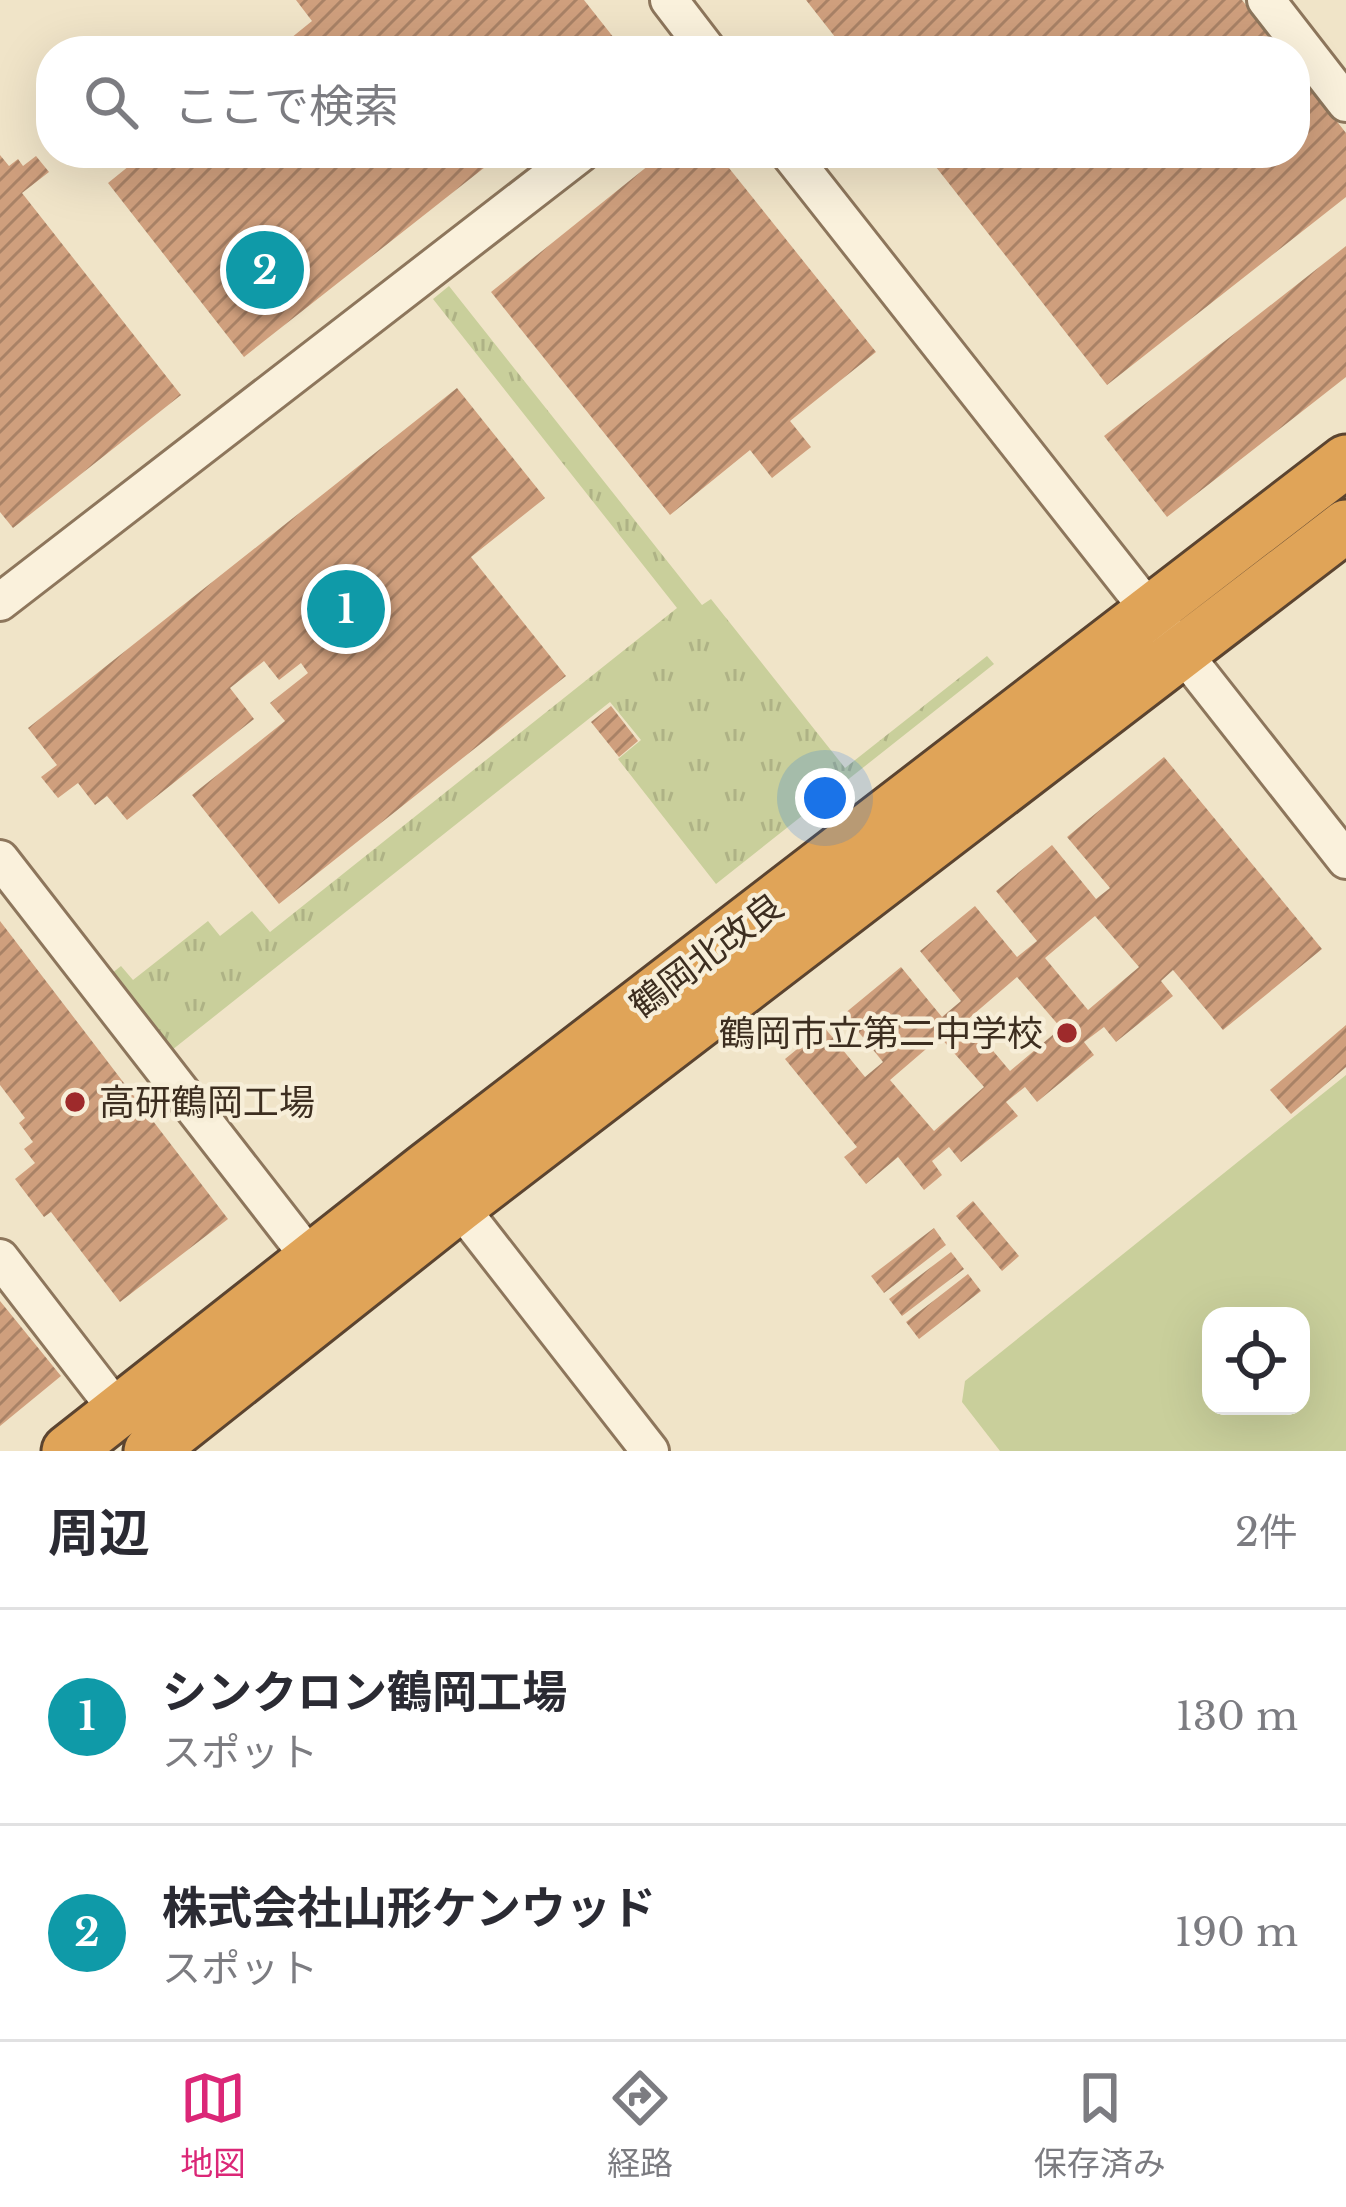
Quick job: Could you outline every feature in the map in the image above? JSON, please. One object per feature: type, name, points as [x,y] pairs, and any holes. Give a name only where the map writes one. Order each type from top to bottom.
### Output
[{"type":"highway","name":"鶴岡北改良","points":[[154,1450],[1166,632],[1346,461]]},
{"type":"highway","name":"鶴岡北改良","points":[[68,1451],[311,1259],[1166,632],[1346,526]]},
{"type":"street","points":[[669,0],[697,36]]},
{"type":"street","points":[[1267,0],[1295,36]]},
{"type":"street","points":[[1310,56],[1346,103]]},
{"type":"street","points":[[0,602],[562,168]]},
{"type":"street","points":[[801,168],[1346,860]]},
{"type":"street","points":[[0,859],[311,1259]]},
{"type":"street","points":[[459,1206],[650,1451]]},
{"type":"street","points":[[0,1258],[118,1412]]},
{"type":"green space","points":[[449,286],[702,605],[711,599],[845,768],[987,656],[994,664],[716,884],[618,759],[641,740],[610,702],[172,1050],[111,974],[121,966],[133,980],[208,921],[220,936],[252,911],[270,932],[677,608],[433,299]]},
{"type":"green space","points":[[1346,1075],[1346,1451],[1000,1451],[962,1402],[965,1381]]},
{"type":"building","points":[[296,0],[584,0],[612,36],[294,36],[312,21]]},
{"type":"building","points":[[806,0],[1242,0],[1270,36],[834,36]]},
{"type":"building","points":[[1310,87],[1346,133],[1346,197],[1107,385],[937,168],[1310,168]]},
{"type":"building","points":[[0,155],[9,166],[18,159],[23,166],[36,156],[36,168],[49,172],[22,193],[181,395],[13,528],[0,512]]},
{"type":"building","points":[[126,168],[484,168],[244,357],[108,183]]},
{"type":"building","points":[[645,168],[729,168],[876,352],[790,421],[811,447],[772,478],[750,450],[670,515],[491,292]]},
{"type":"building","points":[[1346,246],[1346,377],[1167,517],[1104,436]]},
{"type":"building","points":[[457,388],[545,498],[471,557],[566,676],[279,904],[192,795],[285,721],[270,703],[308,673],[301,663],[279,680],[264,661],[230,688],[254,719],[127,820],[107,796],[95,805],[78,783],[58,798],[41,777],[57,765],[28,728]]},
{"type":"building","points":[[611,706],[638,741],[619,757],[591,722]]},
{"type":"building","points":[[1164,757],[1322,949],[1223,1030],[1173,970],[1161,981],[1173,996],[1116,1042],[1104,1027],[1084,1042],[1094,1055],[1037,1102],[1025,1087],[1006,1102],[1018,1116],[961,1162],[949,1147],[932,1161],[942,1175],[924,1190],[898,1157],[866,1184],[844,1157],[857,1147],[785,1059],[824,1027],[865,1077],[883,1062],[844,1014],[901,967],[942,1017],[961,1001],[920,951],[975,906],[1017,957],[1037,941],[996,891],[1052,845],[1096,899],[1110,888],[1067,837]],"holes":[[[1095,916],[1139,967],[1088,1010],[1045,958]],[[1017,977],[1061,1028],[1010,1071],[967,1020]],[[940,1037],[984,1087],[934,1131],[890,1080]]]},
{"type":"building","name":"高研鶴岡工場","points":[[0,921],[228,1219],[120,1302],[51,1212],[44,1217],[15,1179],[35,1163],[24,1149],[33,1142],[19,1123],[25,1118],[0,1085]]},
{"type":"building","points":[[1346,1025],[1346,1067],[1291,1114],[1270,1090]]},
{"type":"building","points":[[973,1201],[1019,1256],[1002,1271],[956,1216]]},
{"type":"building","points":[[934,1228],[946,1245],[884,1293],[871,1276]]},
{"type":"building","points":[[951,1252],[964,1269],[902,1316],[889,1299]]},
{"type":"building","points":[[968,1274],[981,1291],[919,1339],[906,1322]]},
{"type":"building","points":[[0,1301],[61,1376],[0,1426]]},
{"type":"place","name":"株式会社山形ケンウッド","points":[[265,270]]},
{"type":"place","name":"シンクロン鶴岡工場","points":[[346,609]]},
{"type":"place","name":"鶴岡市立第二中学校","points":[[1067,1033]]},
{"type":"place","name":"高研鶴岡工場","points":[[75,1102]]}]
